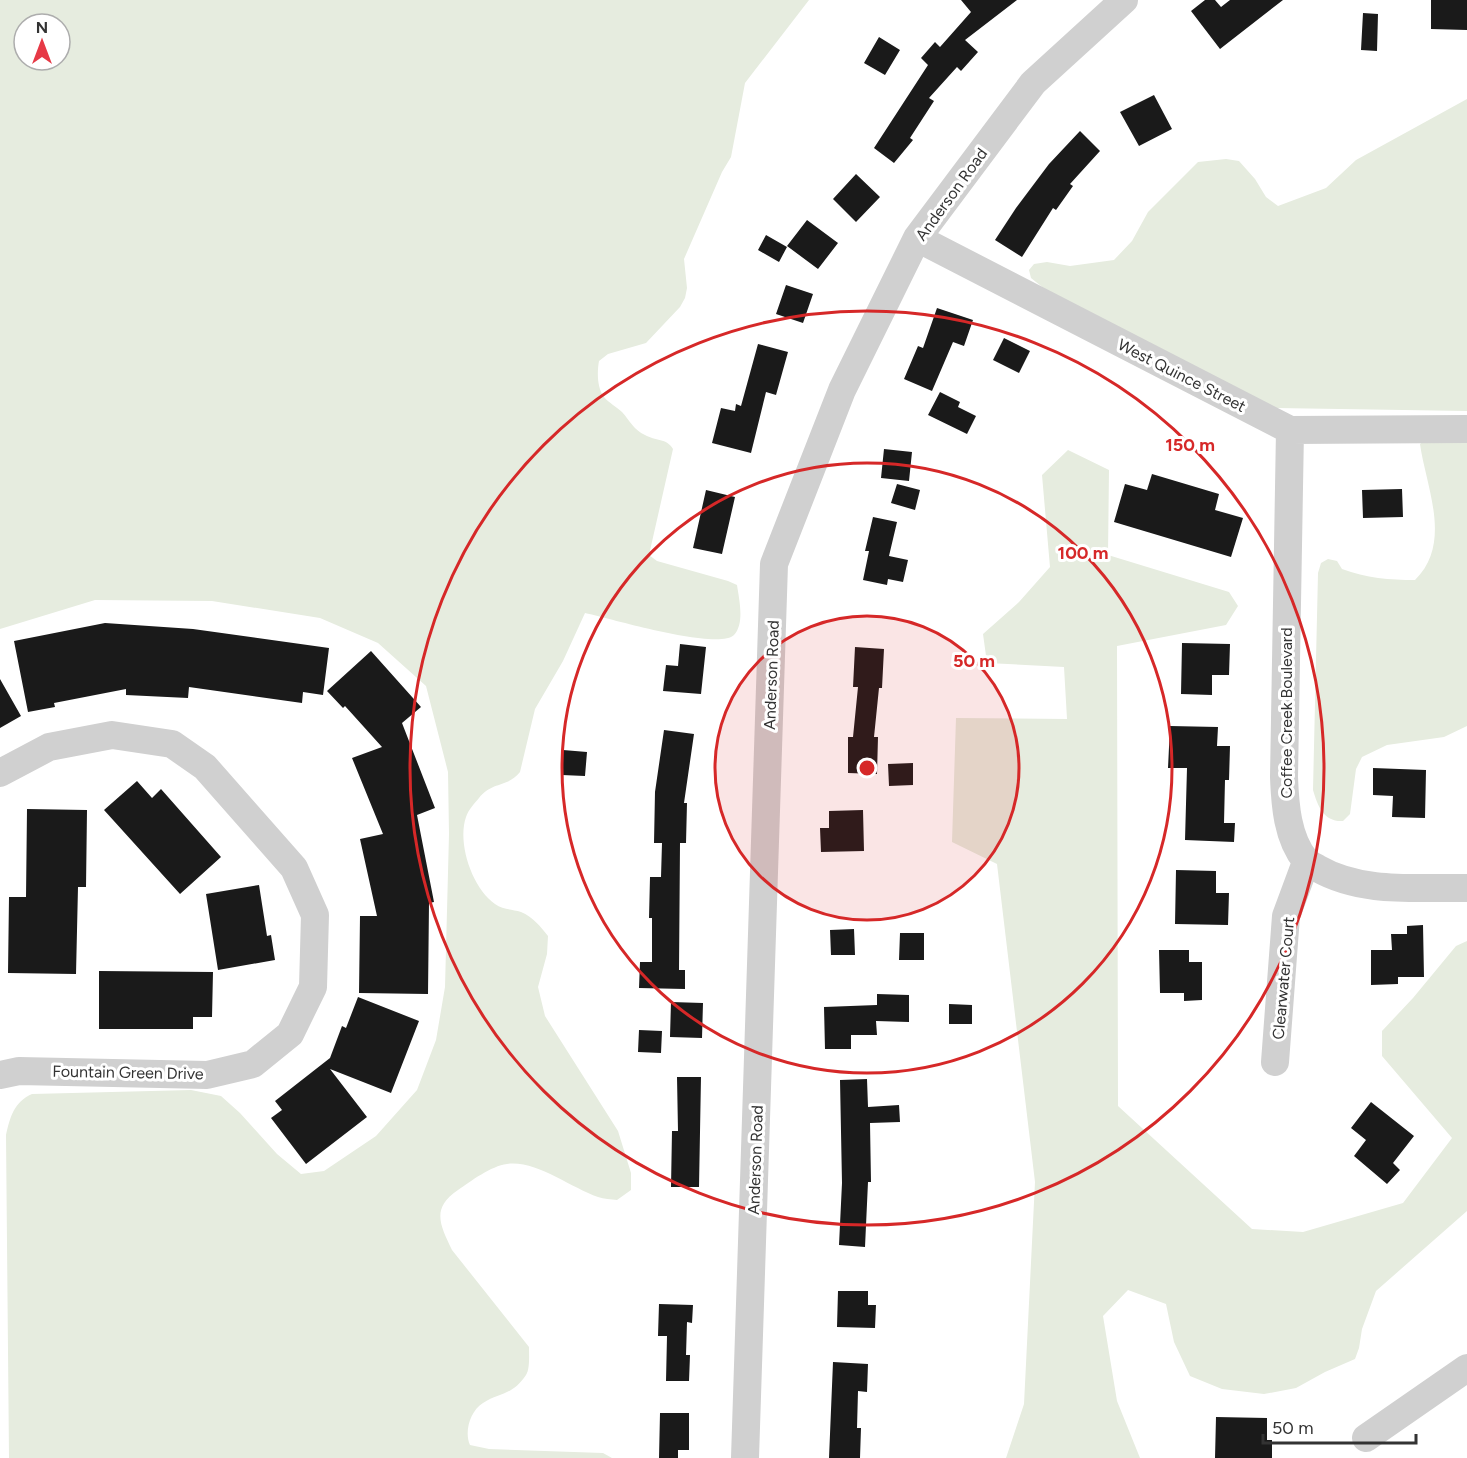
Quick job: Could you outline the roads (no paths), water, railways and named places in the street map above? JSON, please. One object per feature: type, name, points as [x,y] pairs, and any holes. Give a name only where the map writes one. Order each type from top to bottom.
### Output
[{"type":"street","name":"Anderson Road","points":[[745,1458],[774,564],[842,390],[916,238],[1033,83],[1124,0]]},
{"type":"street","name":"West Quince Street","points":[[916,238],[1290,430],[1467,429]]},
{"type":"street","name":"Coffee Creek Boulevard","points":[[1290,430],[1284,777],[1288,818],[1294,838],[1306,862]]},
{"type":"street","name":"Fountain Green Drive","points":[[0,773],[49,747],[112,735],[172,744],[205,767],[294,868],[315,915],[313,987],[290,1034],[253,1064],[207,1075],[19,1071],[0,1075]]},
{"type":"street","points":[[1306,862],[1335,878],[1379,887],[1467,888]]},
{"type":"street","name":"Clearwater Court","points":[[1275,1062],[1286,916],[1306,862]]},
{"type":"street","points":[[1366,1438],[1467,1368]]}]
